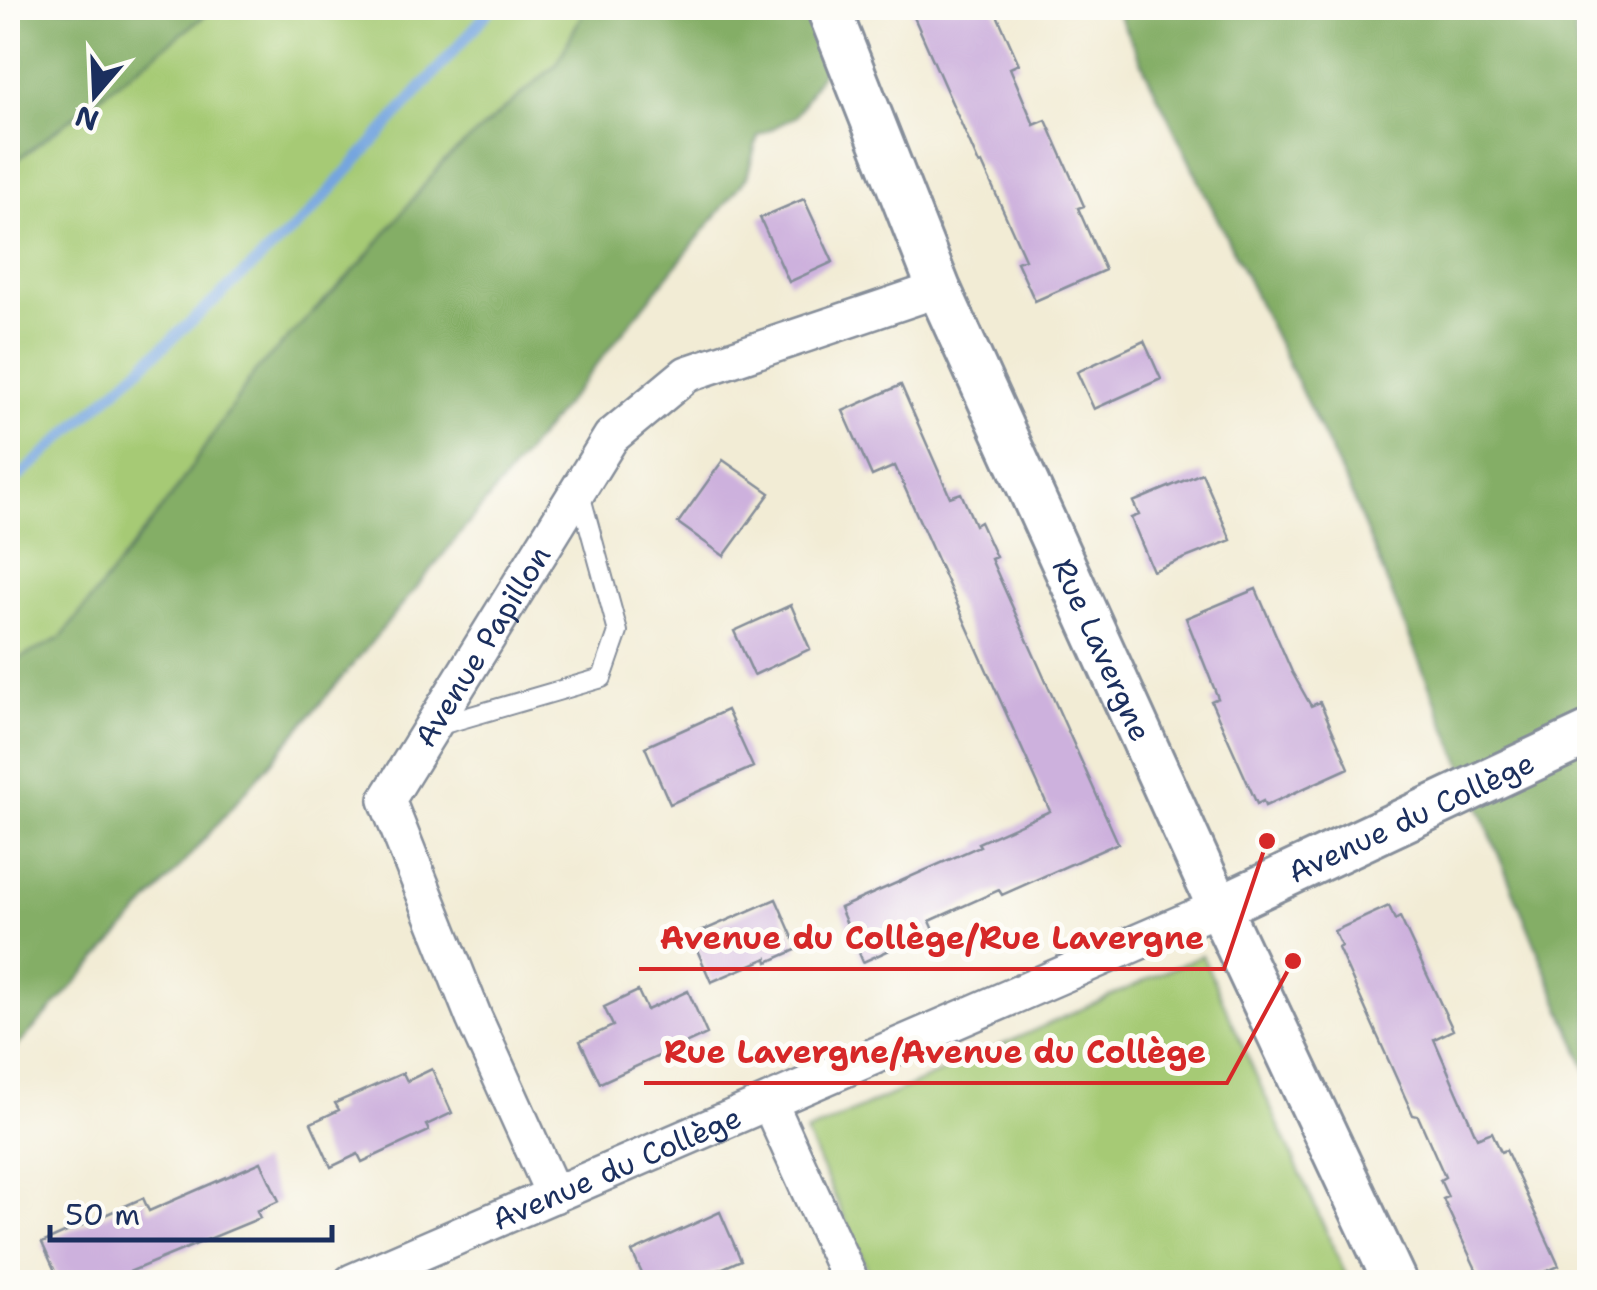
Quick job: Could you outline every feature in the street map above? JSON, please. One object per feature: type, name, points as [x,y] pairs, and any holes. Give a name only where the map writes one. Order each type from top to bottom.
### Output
[{"type":"street","name":"Rue Lavergne","points":[[828,8],[939,290],[1394,1282]]},
{"type":"street","name":"Avenue Papillon","points":[[554,1195],[474,1018],[388,800],[610,437],[688,374],[939,290]]},
{"type":"street","name":"Avenue du Collège","points":[[352,1282],[1219,907],[1590,733]]},
{"type":"street","points":[[769,1102],[851,1282]]},
{"type":"lane","points":[[432,728],[602,678],[618,632],[578,489]]},
{"type":"green space","points":[[8,8],[215,8],[8,167]]},
{"type":"green space","points":[[215,8],[585,8],[557,64],[443,162],[363,261],[255,372],[172,496],[61,638],[8,664],[8,167]]},
{"type":"green space","points":[[585,8],[860,8],[796,116],[758,136],[747,177],[477,513],[201,843],[8,1056],[8,664],[61,638],[172,496],[255,372],[363,261],[443,162],[557,64]]},
{"type":"green space","points":[[1115,8],[1572,8],[1590,136],[1589,1076],[1349,489]]},
{"type":"green space","points":[[1202,955],[1349,1282],[873,1282],[806,1133]]},
{"type":"building","points":[[910,8],[994,8],[1019,64],[1010,68],[1034,125],[1046,120],[1084,206],[1078,208],[1105,270],[1035,301],[1017,262],[1025,259]]},
{"type":"building","points":[[804,199],[833,262],[789,282],[760,218]]},
{"type":"building","points":[[1144,341],[1161,379],[1094,409],[1077,372]]},
{"type":"building","points":[[901,385],[950,497],[961,493],[975,525],[980,522],[996,557],[991,559],[1118,843],[1002,895],[999,890],[930,921],[934,930],[863,962],[840,908],[1050,811],[895,466],[872,476],[843,411]]},
{"type":"building","points":[[723,460],[770,493],[724,556],[678,523]]},
{"type":"building","points":[[1202,473],[1231,540],[1153,571],[1131,518],[1139,515],[1133,502]]},
{"type":"building","points":[[1256,589],[1292,672],[1311,706],[1320,702],[1349,768],[1265,806],[1263,801],[1257,804],[1211,701],[1218,698],[1186,618]]},
{"type":"building","points":[[791,605],[810,649],[754,675],[734,631]]},
{"type":"building","points":[[727,710],[753,767],[670,804],[645,747]]},
{"type":"building","points":[[776,899],[798,949],[711,982],[691,936]]},
{"type":"building","points":[[1389,906],[1395,920],[1400,917],[1453,1030],[1434,1039],[1477,1138],[1492,1132],[1501,1152],[1506,1150],[1559,1266],[1521,1282],[1482,1282],[1443,1199],[1448,1197],[1440,1180],[1445,1177],[1338,948],[1341,946],[1334,931]]},
{"type":"building","points":[[638,991],[647,1010],[688,991],[707,1034],[600,1083],[580,1041],[613,1026],[604,1007]]},
{"type":"building","points":[[432,1069],[452,1113],[426,1125],[429,1131],[362,1162],[358,1154],[331,1167],[311,1123],[339,1110],[335,1103],[403,1073],[407,1081]]},
{"type":"building","points":[[261,1162],[279,1201],[257,1211],[260,1218],[105,1282],[60,1282],[42,1243],[143,1198],[149,1211]]},
{"type":"building","points":[[720,1212],[741,1260],[692,1282],[646,1282],[632,1252]]},
{"type":"waterway","points":[[8,487],[307,217],[492,8]]},
{"type":"place","name":"Avenue du Collège/Rue Lavergne","points":[[1267,841]]},
{"type":"place","name":"Rue Lavergne/Avenue du Collège","points":[[1293,961]]}]
